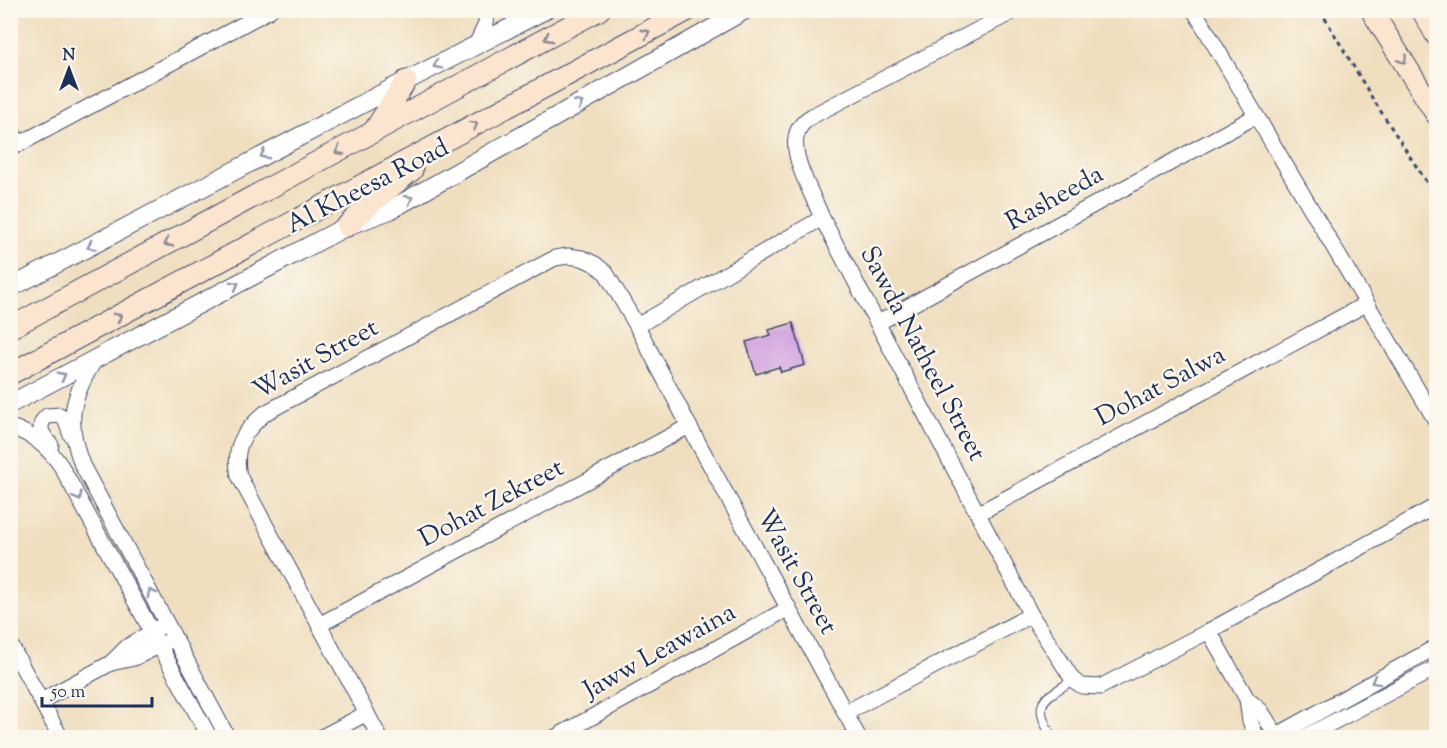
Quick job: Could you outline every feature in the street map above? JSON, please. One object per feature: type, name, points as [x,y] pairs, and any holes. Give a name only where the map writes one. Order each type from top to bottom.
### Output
[{"type":"main road","name":"Al Kheesa Road","points":[[10,328],[600,10]]},
{"type":"main road","name":"Al Kheesa Road","points":[[10,374],[688,10]]},
{"type":"main road","points":[[1371,10],[1437,114]]},
{"type":"main road","points":[[372,133],[406,81]]},
{"type":"main road","points":[[347,226],[423,160],[434,147]]},
{"type":"street","points":[[10,128],[15,147],[270,10]]},
{"type":"street","points":[[476,45],[486,24],[487,10]]},
{"type":"street","points":[[505,10],[521,16],[539,14]]},
{"type":"street","name":"Al Kheesa Road","points":[[10,404],[347,226],[390,210],[745,10]]},
{"type":"street","name":"Sawda Natheel Street","points":[[1016,10],[805,120],[798,131],[795,148],[822,218],[1031,615],[1073,680]]},
{"type":"street","points":[[1194,10],[1437,421]]},
{"type":"street","points":[[10,288],[539,14]]},
{"type":"street","name":"Rasheeda","points":[[878,323],[1256,116]]},
{"type":"street","points":[[637,326],[822,218]]},
{"type":"street","name":"Wasit Street","points":[[380,738],[239,476],[237,456],[239,446],[250,426],[265,413],[555,258],[568,256],[582,258],[595,264],[606,273],[637,326],[859,738]]},
{"type":"street","name":"Dohat Salwa","points":[[979,513],[1366,304]]},
{"type":"street","points":[[77,452],[73,422],[74,402],[81,382],[97,358]]},
{"type":"street","points":[[61,466],[55,450],[41,432],[40,425],[48,416],[60,415],[64,419],[77,452],[228,738]]},
{"type":"street","name":"Dohat Zekreet","points":[[319,625],[689,426]]},
{"type":"street","points":[[10,428],[35,439],[50,451],[61,466],[210,738]]},
{"type":"street","points":[[1073,680],[1082,686],[1100,687],[1209,631],[1437,506]]},
{"type":"street","name":"Jaww Leawaina","points":[[554,738],[789,608]]},
{"type":"street","points":[[845,713],[1031,615]]},
{"type":"street","points":[[41,701],[111,663],[134,658],[157,638],[167,623]]},
{"type":"street","points":[[1209,631],[1246,699],[1250,721],[1257,738]]},
{"type":"street","points":[[157,638],[175,638]]},
{"type":"street","points":[[10,644],[61,738]]},
{"type":"street","points":[[1246,699],[1261,711],[1276,737],[1432,650],[1436,668],[1303,738]]},
{"type":"street","points":[[320,738],[367,713]]},
{"type":"lane","points":[[1052,738],[1042,718],[1043,703],[1050,695],[1073,680]]},
{"type":"path","points":[[1320,10],[1371,96],[1437,197]]},
{"type":"building","points":[[793,323],[805,365],[781,372],[779,367],[756,374],[746,342],[771,335],[769,330]]}]
